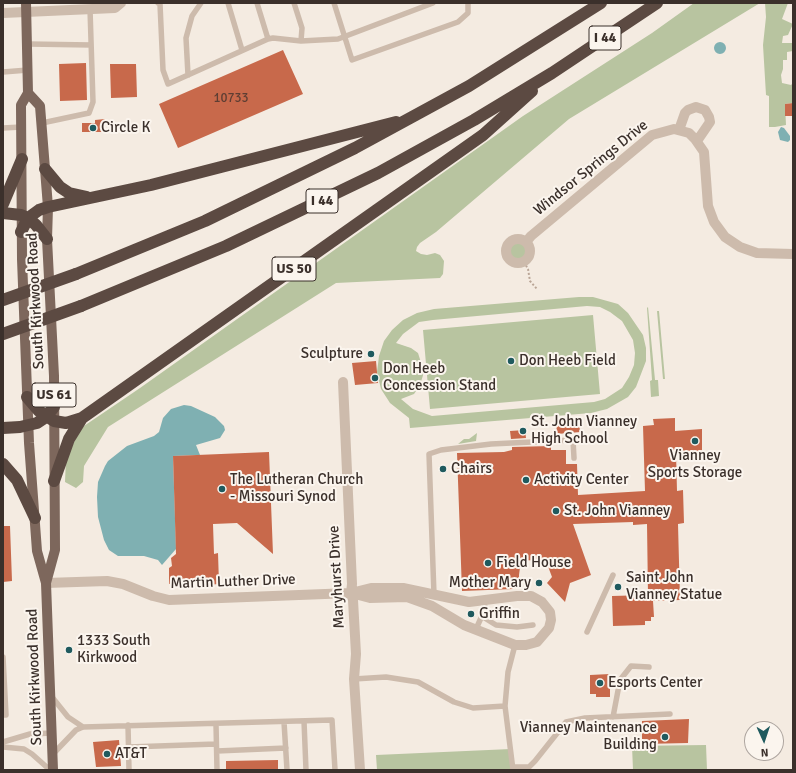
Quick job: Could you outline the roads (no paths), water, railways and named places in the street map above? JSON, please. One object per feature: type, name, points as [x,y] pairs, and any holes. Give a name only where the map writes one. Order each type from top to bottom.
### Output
[{"type":"highway","name":"I 44","points":[[3,300],[76,274],[154,243],[256,198],[412,118],[516,57],[601,3]]},
{"type":"highway","name":"I 44","points":[[3,334],[80,306],[226,246],[327,198],[433,143],[552,73],[657,3]]},
{"type":"highway","name":"US 50","points":[[50,419],[66,423],[82,418],[483,135],[552,73]]},
{"type":"highway","points":[[25,217],[48,207],[92,198],[412,118]]},
{"type":"highway","points":[[3,204],[22,159]]},
{"type":"highway","points":[[45,169],[60,187],[69,193],[92,198]]},
{"type":"highway","points":[[3,213],[25,217],[36,225],[47,239]]},
{"type":"highway","points":[[21,232],[25,217]]},
{"type":"highway","points":[[27,397],[50,419]]},
{"type":"highway","points":[[50,419],[54,407]]},
{"type":"highway","points":[[54,481],[69,439],[82,418]]},
{"type":"highway","points":[[3,428],[29,426],[50,419]]},
{"type":"highway","points":[[3,464],[17,480],[35,518]]},
{"type":"main road","name":"South Kirkwood Road","points":[[25,217],[21,105],[28,93],[26,8]]},
{"type":"main road","name":"South Kirkwood Road","points":[[28,93],[40,106],[42,123],[48,207],[47,239],[54,376],[54,407]]},
{"type":"main road","name":"South Kirkwood Road","points":[[21,232],[27,397],[37,551],[46,583],[53,770]]},
{"type":"main road","name":"South Kirkwood Road","points":[[46,583],[55,550],[54,481],[50,419]]},
{"type":"street","points":[[3,13],[26,8],[90,9],[116,5]]},
{"type":"street","points":[[697,141],[710,122],[705,110],[696,107],[688,110],[683,117],[679,130],[689,134],[697,141],[704,152],[706,160],[708,206],[719,230],[732,242],[747,250],[765,254],[793,254]]},
{"type":"street","name":"Windsor Springs Drive","points":[[526,242],[531,236],[652,135],[667,129],[679,130]]},
{"type":"street","points":[[520,239],[526,242],[529,245],[530,254],[524,262],[518,263],[510,261],[506,250],[512,241],[520,239]]},
{"type":"street","name":"Maryhurst Drive","points":[[343,382],[352,584],[351,593],[353,600],[356,654],[354,679],[360,770]]},
{"type":"street","name":"Martin Luther Drive","points":[[46,583],[107,581],[128,586],[153,596],[169,600],[351,593],[372,588],[403,588],[469,602],[517,596],[531,596],[542,602],[550,612],[551,620],[549,628],[537,642],[526,645],[515,645],[464,625],[432,606],[407,597],[370,598],[351,593]]},
{"type":"lane","points":[[160,3],[163,70],[168,84],[268,39],[273,38],[301,41],[338,39],[433,3]]},
{"type":"lane","points":[[188,75],[186,38],[192,16],[201,3]]},
{"type":"lane","points":[[228,3],[242,50]]},
{"type":"lane","points":[[257,3],[268,39]]},
{"type":"lane","points":[[294,3],[302,28],[301,41]]},
{"type":"lane","points":[[334,3],[346,36],[352,60],[458,22],[468,13],[468,3]]},
{"type":"lane","points":[[42,123],[89,113],[93,102],[90,9]]},
{"type":"lane","points":[[28,44],[91,44]]},
{"type":"lane","points":[[3,72],[28,70]]},
{"type":"lane","points":[[3,128],[21,127]]},
{"type":"lane","points":[[434,595],[429,454],[441,450],[491,444],[573,440],[574,458]]},
{"type":"lane","points":[[587,632],[614,575]]},
{"type":"lane","points":[[476,629],[485,609],[484,601]]},
{"type":"lane","points":[[482,618],[496,625],[517,627],[533,625]]},
{"type":"lane","points":[[515,645],[508,672],[505,706],[513,769],[529,766],[535,762],[566,722],[585,718],[670,714]]},
{"type":"lane","points":[[3,657],[6,715],[3,715]]},
{"type":"lane","points":[[613,717],[620,680],[631,666],[649,666]]},
{"type":"lane","points":[[354,679],[386,677],[418,682],[454,702],[473,708],[505,706]]},
{"type":"lane","points":[[50,695],[68,717],[83,727]]},
{"type":"lane","points":[[52,754],[76,730],[83,727],[332,720],[335,770]]},
{"type":"lane","points":[[304,721],[306,770]]},
{"type":"lane","points":[[284,722],[287,770]]},
{"type":"lane","points":[[216,724],[217,770]]},
{"type":"lane","points":[[128,725],[130,770]]},
{"type":"lane","points":[[3,742],[30,734],[52,733]]},
{"type":"lane","points":[[129,747],[216,744]]},
{"type":"lane","points":[[3,747],[24,749],[50,770]]},
{"type":"lane","points":[[216,751],[286,748]]},
{"type":"water","points":[[718,42],[722,42],[726,48],[722,54],[718,54],[714,50],[714,46]]},
{"type":"water","points":[[781,127],[784,128],[790,136],[790,140],[788,142],[780,140],[778,132]]},
{"type":"water","points":[[184,405],[191,406],[215,417],[224,426],[225,430],[220,438],[196,445],[200,455],[173,456],[176,549],[162,565],[158,560],[144,556],[118,556],[109,550],[104,540],[98,517],[98,482],[108,461],[127,446],[154,436],[159,432],[163,418],[171,409]]},
{"type":"place","name":"Circle K","points":[[93,128]]},
{"type":"place","name":"Sculpture","points":[[371,354]]},
{"type":"place","name":"Don Heeb Field","points":[[511,361]]},
{"type":"place","name":"Don Heeb Concession Stand","points":[[375,378]]},
{"type":"place","name":"St. John Vianney High School","points":[[523,431]]},
{"type":"place","name":"Vianney Sports Storage","points":[[695,441]]},
{"type":"place","name":"Chairs","points":[[443,469]]},
{"type":"place","name":"Activity Center","points":[[526,480]]},
{"type":"place","name":"The Lutheran Church - Missouri Synod","points":[[222,489]]},
{"type":"place","name":"St. John Vianney","points":[[556,511]]},
{"type":"place","name":"Field House","points":[[488,563]]},
{"type":"place","name":"Mother Mary","points":[[539,583]]},
{"type":"place","name":"Saint John Vianney Statue","points":[[618,587]]},
{"type":"place","name":"Griffin","points":[[471,614]]},
{"type":"place","name":"1333 South Kirkwood","points":[[69,650]]},
{"type":"place","name":"Esports Center","points":[[600,683]]},
{"type":"place","name":"Vianney Maintenance Building","points":[[665,737]]},
{"type":"place","name":"AT&T","points":[[107,754]]}]
